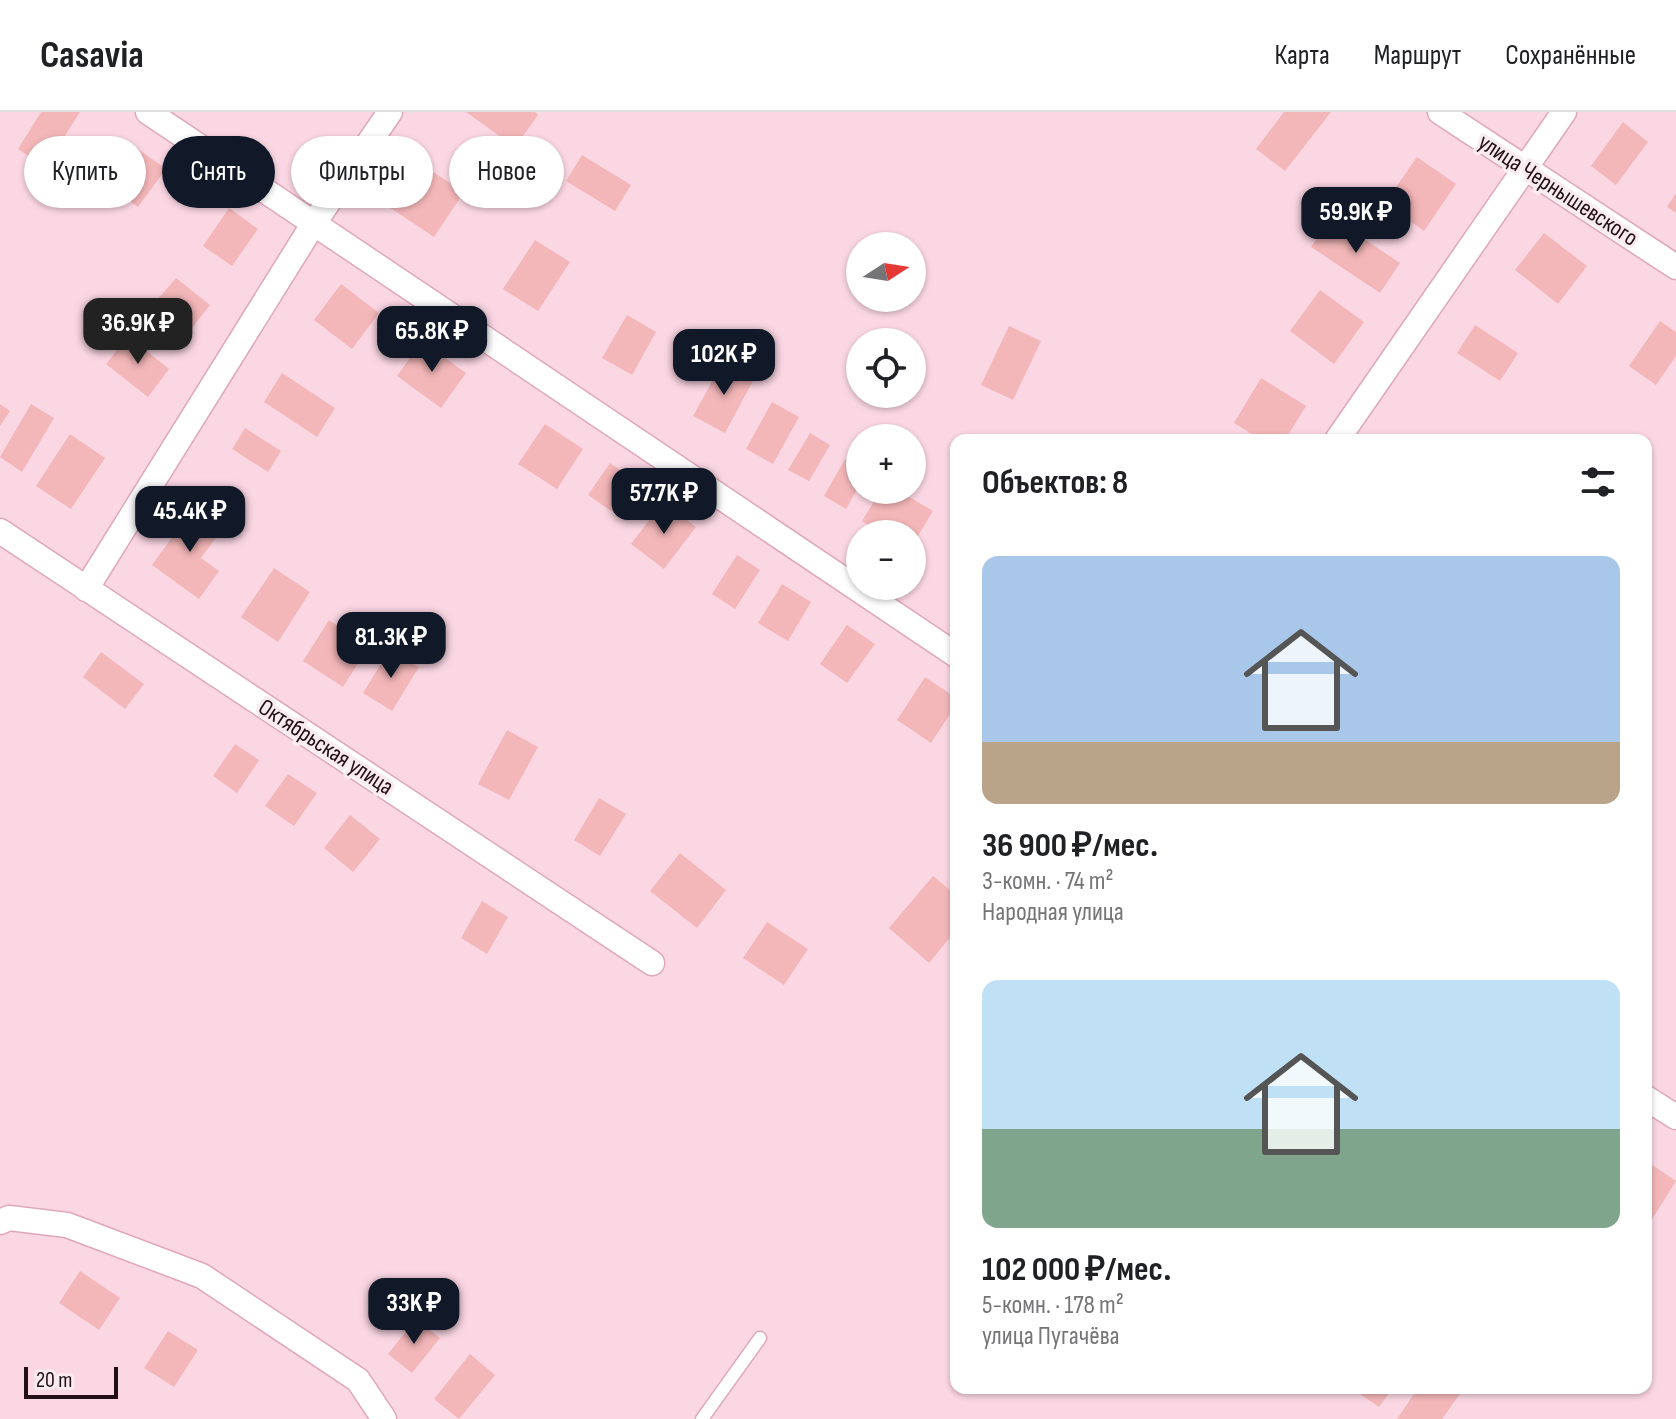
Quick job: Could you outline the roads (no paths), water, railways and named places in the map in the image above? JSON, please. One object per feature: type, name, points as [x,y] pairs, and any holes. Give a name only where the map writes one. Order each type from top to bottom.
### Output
[{"type":"street","points":[[148,112],[950,651]]},
{"type":"street","points":[[86,589],[314,223],[390,112]]},
{"type":"street","name":"улица Чернышевского","points":[[1440,112],[1676,267]]},
{"type":"street","points":[[1341,434],[1564,112]]},
{"type":"street","name":"Октябрьская улица","points":[[0,531],[652,963]]},
{"type":"street","points":[[1652,1102],[1676,1117]]},
{"type":"street","points":[[0,1222],[9,1218],[67,1225],[202,1276],[358,1380],[384,1419]]},
{"type":"lane","points":[[702,1419],[760,1338]]}]
